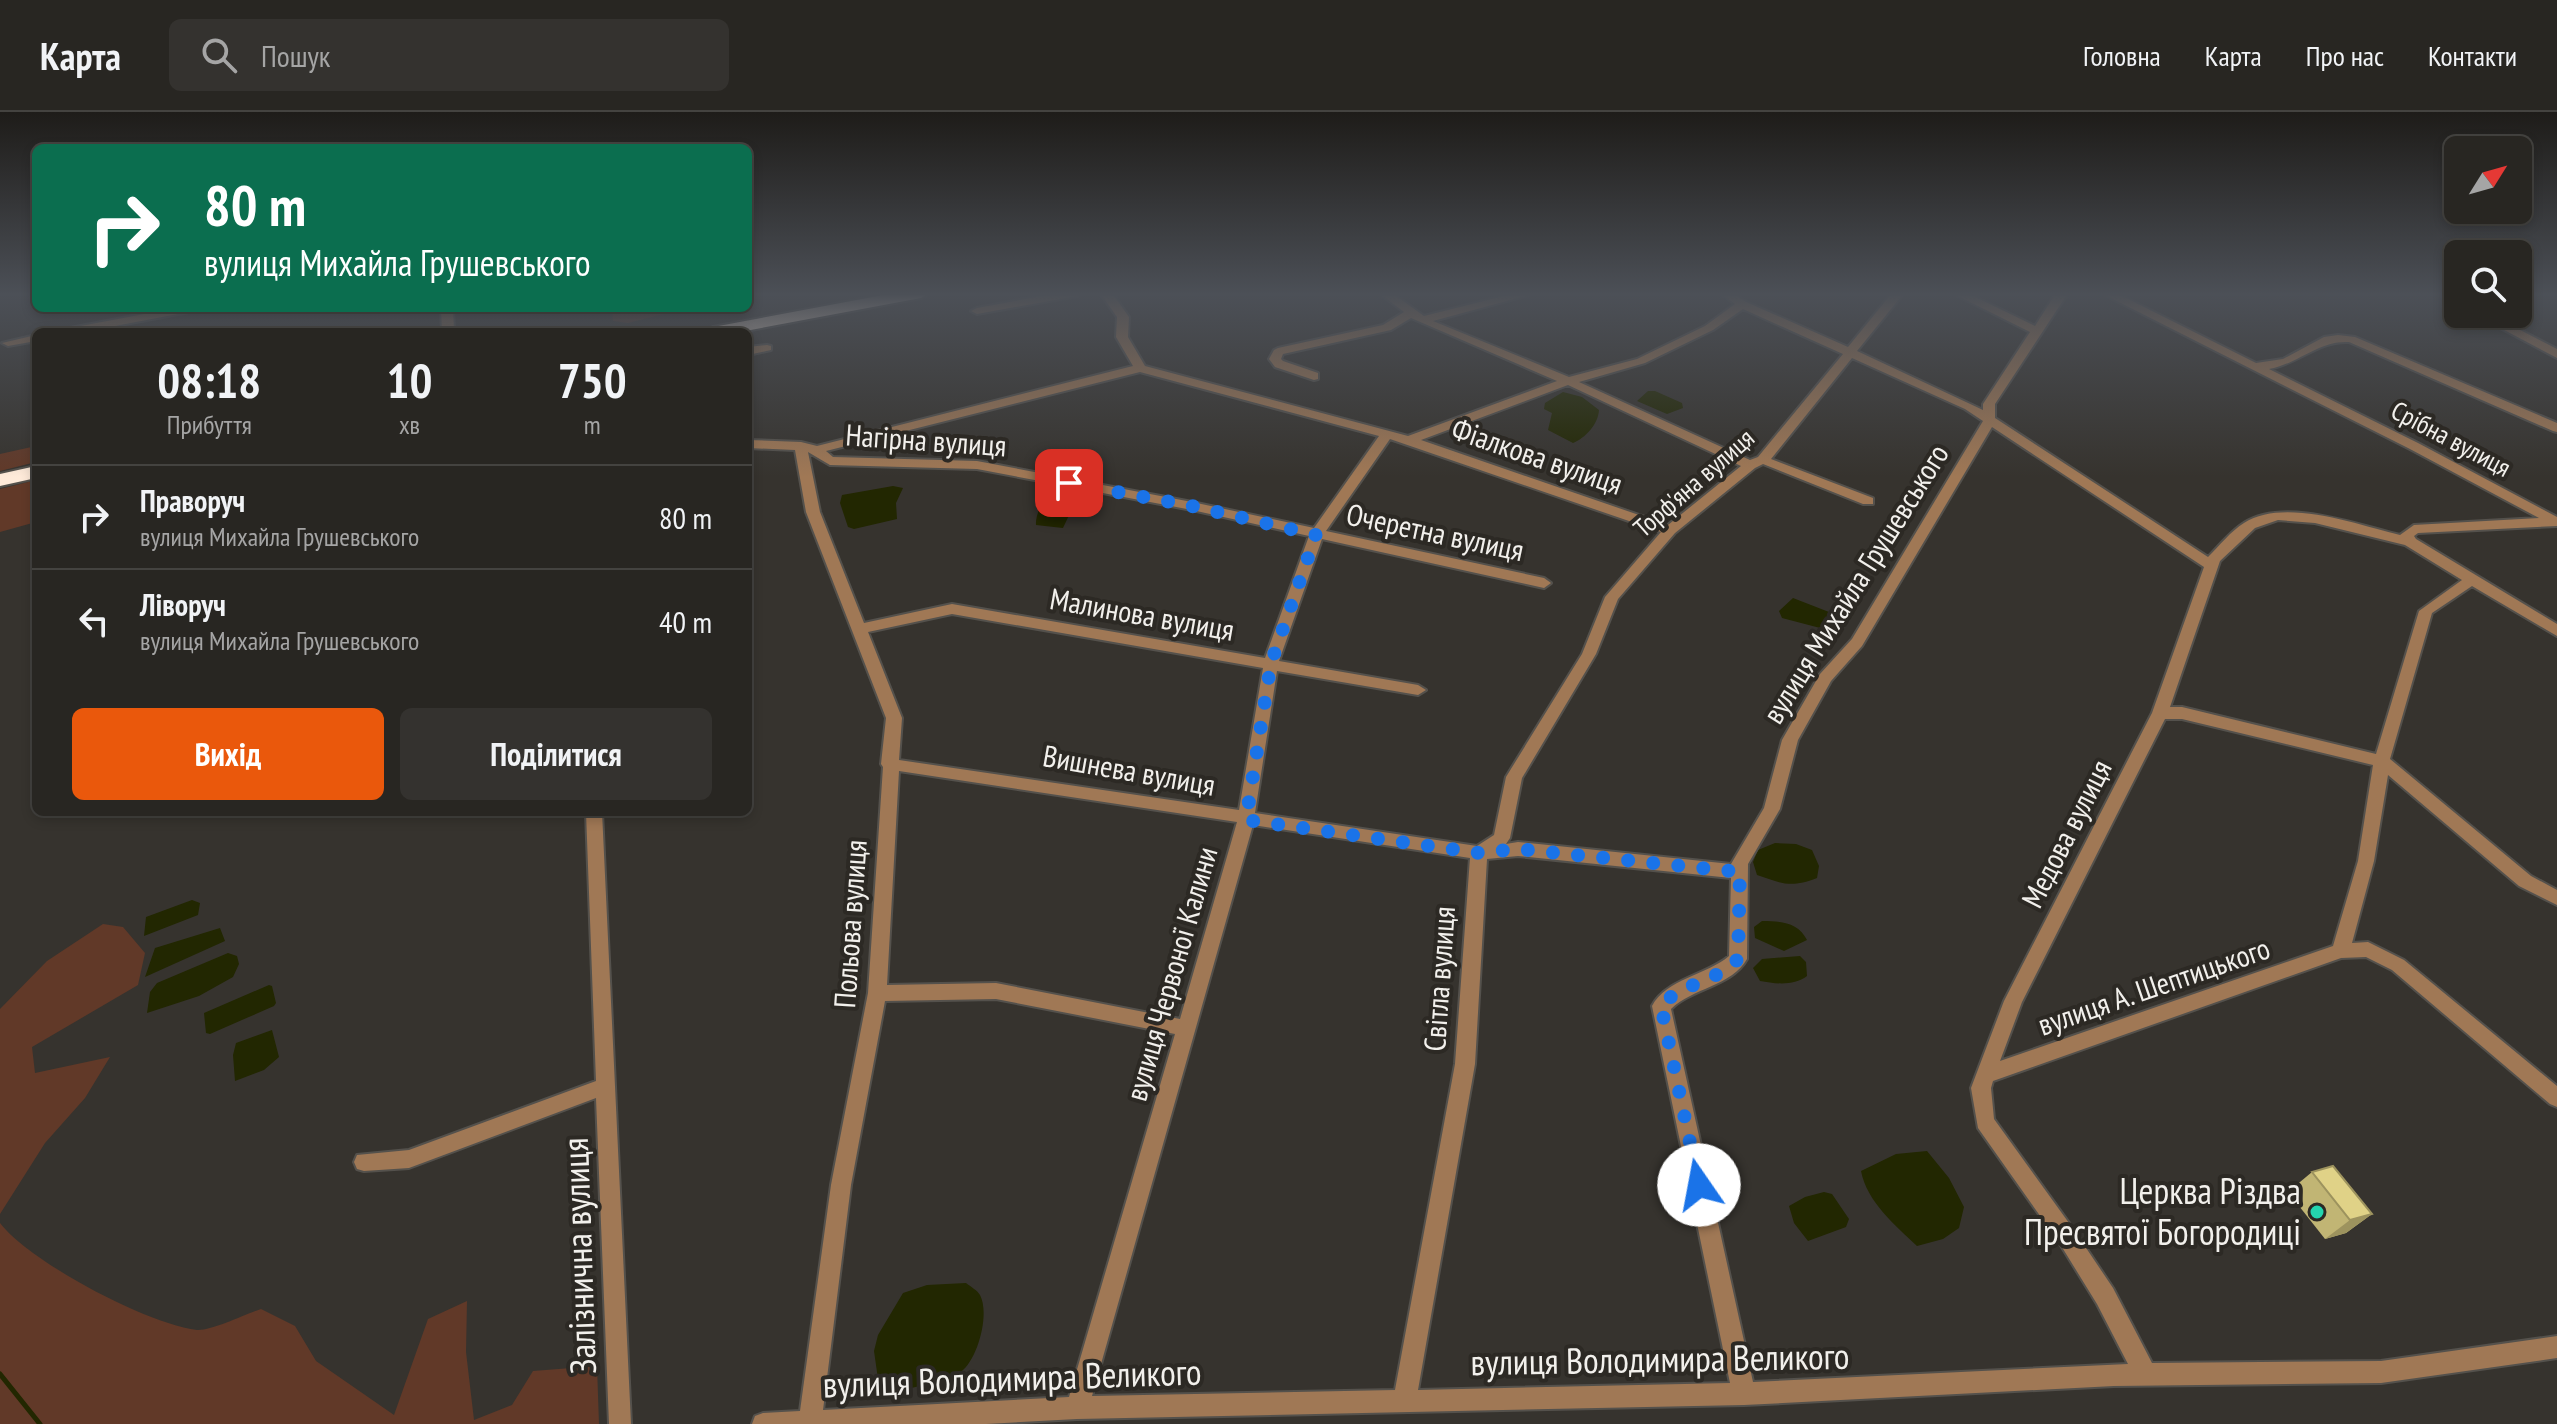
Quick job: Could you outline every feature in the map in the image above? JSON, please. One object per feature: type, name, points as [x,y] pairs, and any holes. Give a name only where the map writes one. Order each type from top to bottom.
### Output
[{"type":"highway","points":[[0,480],[32,473]]},
{"type":"street","points":[[752,444],[809,448],[1140,368],[1132,354]]},
{"type":"street","points":[[1277,354],[1275,359],[1279,364],[1314,376]]},
{"type":"street","points":[[1504,354],[1750,465]]},
{"type":"street","points":[[1409,440],[1568,381],[1655,354]]},
{"type":"street","name":"Торф'яна вулиця","points":[[1479,853],[1502,838],[1514,777],[1589,654],[1612,597],[1670,530],[1750,465],[1763,460],[1845,354]]},
{"type":"street","points":[[1852,354],[1969,406],[2211,565]]},
{"type":"street","name":"вулиця Михайла Грушевського","points":[[1744,1394],[1661,1006],[1670,996],[1720,976],[1738,959],[1740,864],[1772,809],[1790,740],[1825,678],[1857,642],[1989,421],[1989,404],[2022,354]]},
{"type":"street","name":"Срібна вулиця","points":[[2232,354],[2556,522]]},
{"type":"street","points":[[2256,366],[2287,362],[2305,354]]},
{"type":"street","points":[[2386,354],[2557,428]]},
{"type":"street","name":"Фіалкова вулиця","points":[[1140,368],[1409,440],[1670,530]]},
{"type":"street","name":"вулиця Червоної Калини","points":[[1077,1408],[1246,820],[1271,663],[1316,535],[1387,434]]},
{"type":"street","name":"Нагірна вулиця","points":[[809,448],[830,461],[977,465],[1192,506],[1316,535]]},
{"type":"street","name":"Польова вулиця","points":[[809,448],[810,505],[894,718],[877,993],[841,1185],[810,1419]]},
{"type":"street","points":[[1763,460],[1868,501]]},
{"type":"street","name":"Медова вулиця","points":[[2146,1375],[2090,1272],[1985,1122],[1981,1088],[2013,1001],[2160,713],[2211,565],[2250,525],[2277,516],[2315,519],[2410,542],[2557,631]]},
{"type":"street","points":[[2410,542],[2407,535],[2414,529],[2556,522]]},
{"type":"street","name":"Очеретна вулиця","points":[[1316,535],[1544,583]]},
{"type":"street","points":[[2473,579],[2426,611],[2382,761],[2366,861],[2341,951],[2368,949],[2387,957],[2557,1098]]},
{"type":"street","name":"Малинова вулиця","points":[[859,629],[952,609],[1418,690]]},
{"type":"street","points":[[2160,713],[2182,713],[2382,761],[2525,881],[2557,898]]},
{"type":"street","name":"Вишнева вулиця","points":[[889,764],[1061,787],[1246,820],[1479,853],[1518,849],[1740,872]]},
{"type":"street","name":"Залізнична вулиця","points":[[594,816],[620,1424]]},
{"type":"street","name":"Світла вулиця","points":[[1405,1399],[1465,1064],[1479,853]]},
{"type":"street","name":"вулиця А. Шептицького","points":[[1985,1075],[2341,951]]},
{"type":"street","points":[[877,993],[996,991],[1186,1028]]},
{"type":"street","name":"Залізнична вулиця","points":[[364,1162],[409,1159],[607,1085]]},
{"type":"street","name":"вулиця Володимира Великого","points":[[763,1424],[810,1419],[1077,1408],[1744,1394],[2146,1375],[2381,1372],[2557,1347]]},
{"type":"shaded area","points":[[1648,391],[1682,403],[1683,408],[1667,414],[1637,401]]},
{"type":"shaded area","points":[[1563,392],[1582,397],[1599,410],[1590,430],[1573,443],[1548,430],[1552,413],[1544,409],[1545,403]]},
{"type":"shaded area","points":[[32,447],[32,463],[0,471],[0,454]]},
{"type":"shaded area","points":[[32,481],[32,523],[0,532],[0,489]]},
{"type":"shaded area","points":[[893,486],[903,488],[896,503],[897,519],[854,529],[848,527],[840,503],[842,495]]},
{"type":"shaded area","points":[[1055,489],[1079,494],[1063,528],[1036,525],[1041,505]]},
{"type":"shaded area","points":[[1793,598],[1829,612],[1833,620],[1824,629],[1782,618],[1779,611]]},
{"type":"shaded area","points":[[1775,843],[1796,844],[1812,850],[1819,866],[1817,878],[1787,884],[1757,875],[1753,862],[1758,850]]},
{"type":"shaded area","points":[[192,900],[200,903],[198,915],[144,936],[146,917]]},
{"type":"shaded area","points":[[1762,921],[1794,926],[1807,940],[1784,951],[1755,938],[1754,927]]},
{"type":"shaded area","points":[[103,924],[123,927],[145,953],[138,985],[32,1047],[35,1073],[110,1057],[85,1098],[45,1143],[0,1214],[0,1009],[47,961]]},
{"type":"shaded area","points":[[220,928],[225,941],[145,977],[155,948]]},
{"type":"shaded area","points":[[228,953],[237,956],[239,964],[233,977],[199,996],[147,1013],[150,992],[157,983]]},
{"type":"shaded area","points":[[1800,956],[1806,962],[1807,976],[1791,983],[1760,981],[1753,968],[1762,959]]},
{"type":"shaded area","points":[[272,986],[274,1006],[210,1034],[206,1033],[204,1013]]},
{"type":"shaded area","points":[[272,1030],[279,1057],[264,1070],[235,1081],[233,1055],[236,1043]]},
{"type":"shaded area","points":[[1927,1151],[1949,1178],[1964,1207],[1959,1228],[1943,1239],[1917,1246],[1876,1203],[1861,1171],[1896,1154]]},
{"type":"shaded area","points":[[1824,1192],[1832,1194],[1849,1219],[1846,1227],[1808,1241],[1794,1223],[1789,1206],[1805,1197]]},
{"type":"shaded area","points":[[0,1223],[36,1255],[91,1289],[175,1325],[203,1330],[261,1309],[295,1326],[316,1361],[394,1415],[428,1319],[467,1301],[466,1352],[474,1420],[512,1405],[533,1371],[597,1366],[599,1424],[0,1424]]},
{"type":"shaded area","points":[[966,1283],[980,1295],[984,1313],[981,1336],[973,1357],[955,1376],[894,1392],[878,1379],[874,1351],[878,1335],[903,1293],[927,1285]]},
{"type":"building","points":[[2333,1166],[2372,1214],[2350,1220],[2312,1172]]},
{"type":"waterway","points":[[0,1374],[40,1424]]},
{"type":"place","name":"Церква Різдва Пресвятої Богородиці","points":[[2317,1212]]},
{"type":"route","points":[[1069,483],[1192,506],[1316,535],[1271,663],[1246,820],[1479,853],[1518,849],[1740,872],[1738,959],[1720,976],[1670,996],[1661,1006],[1699,1185]]}]
